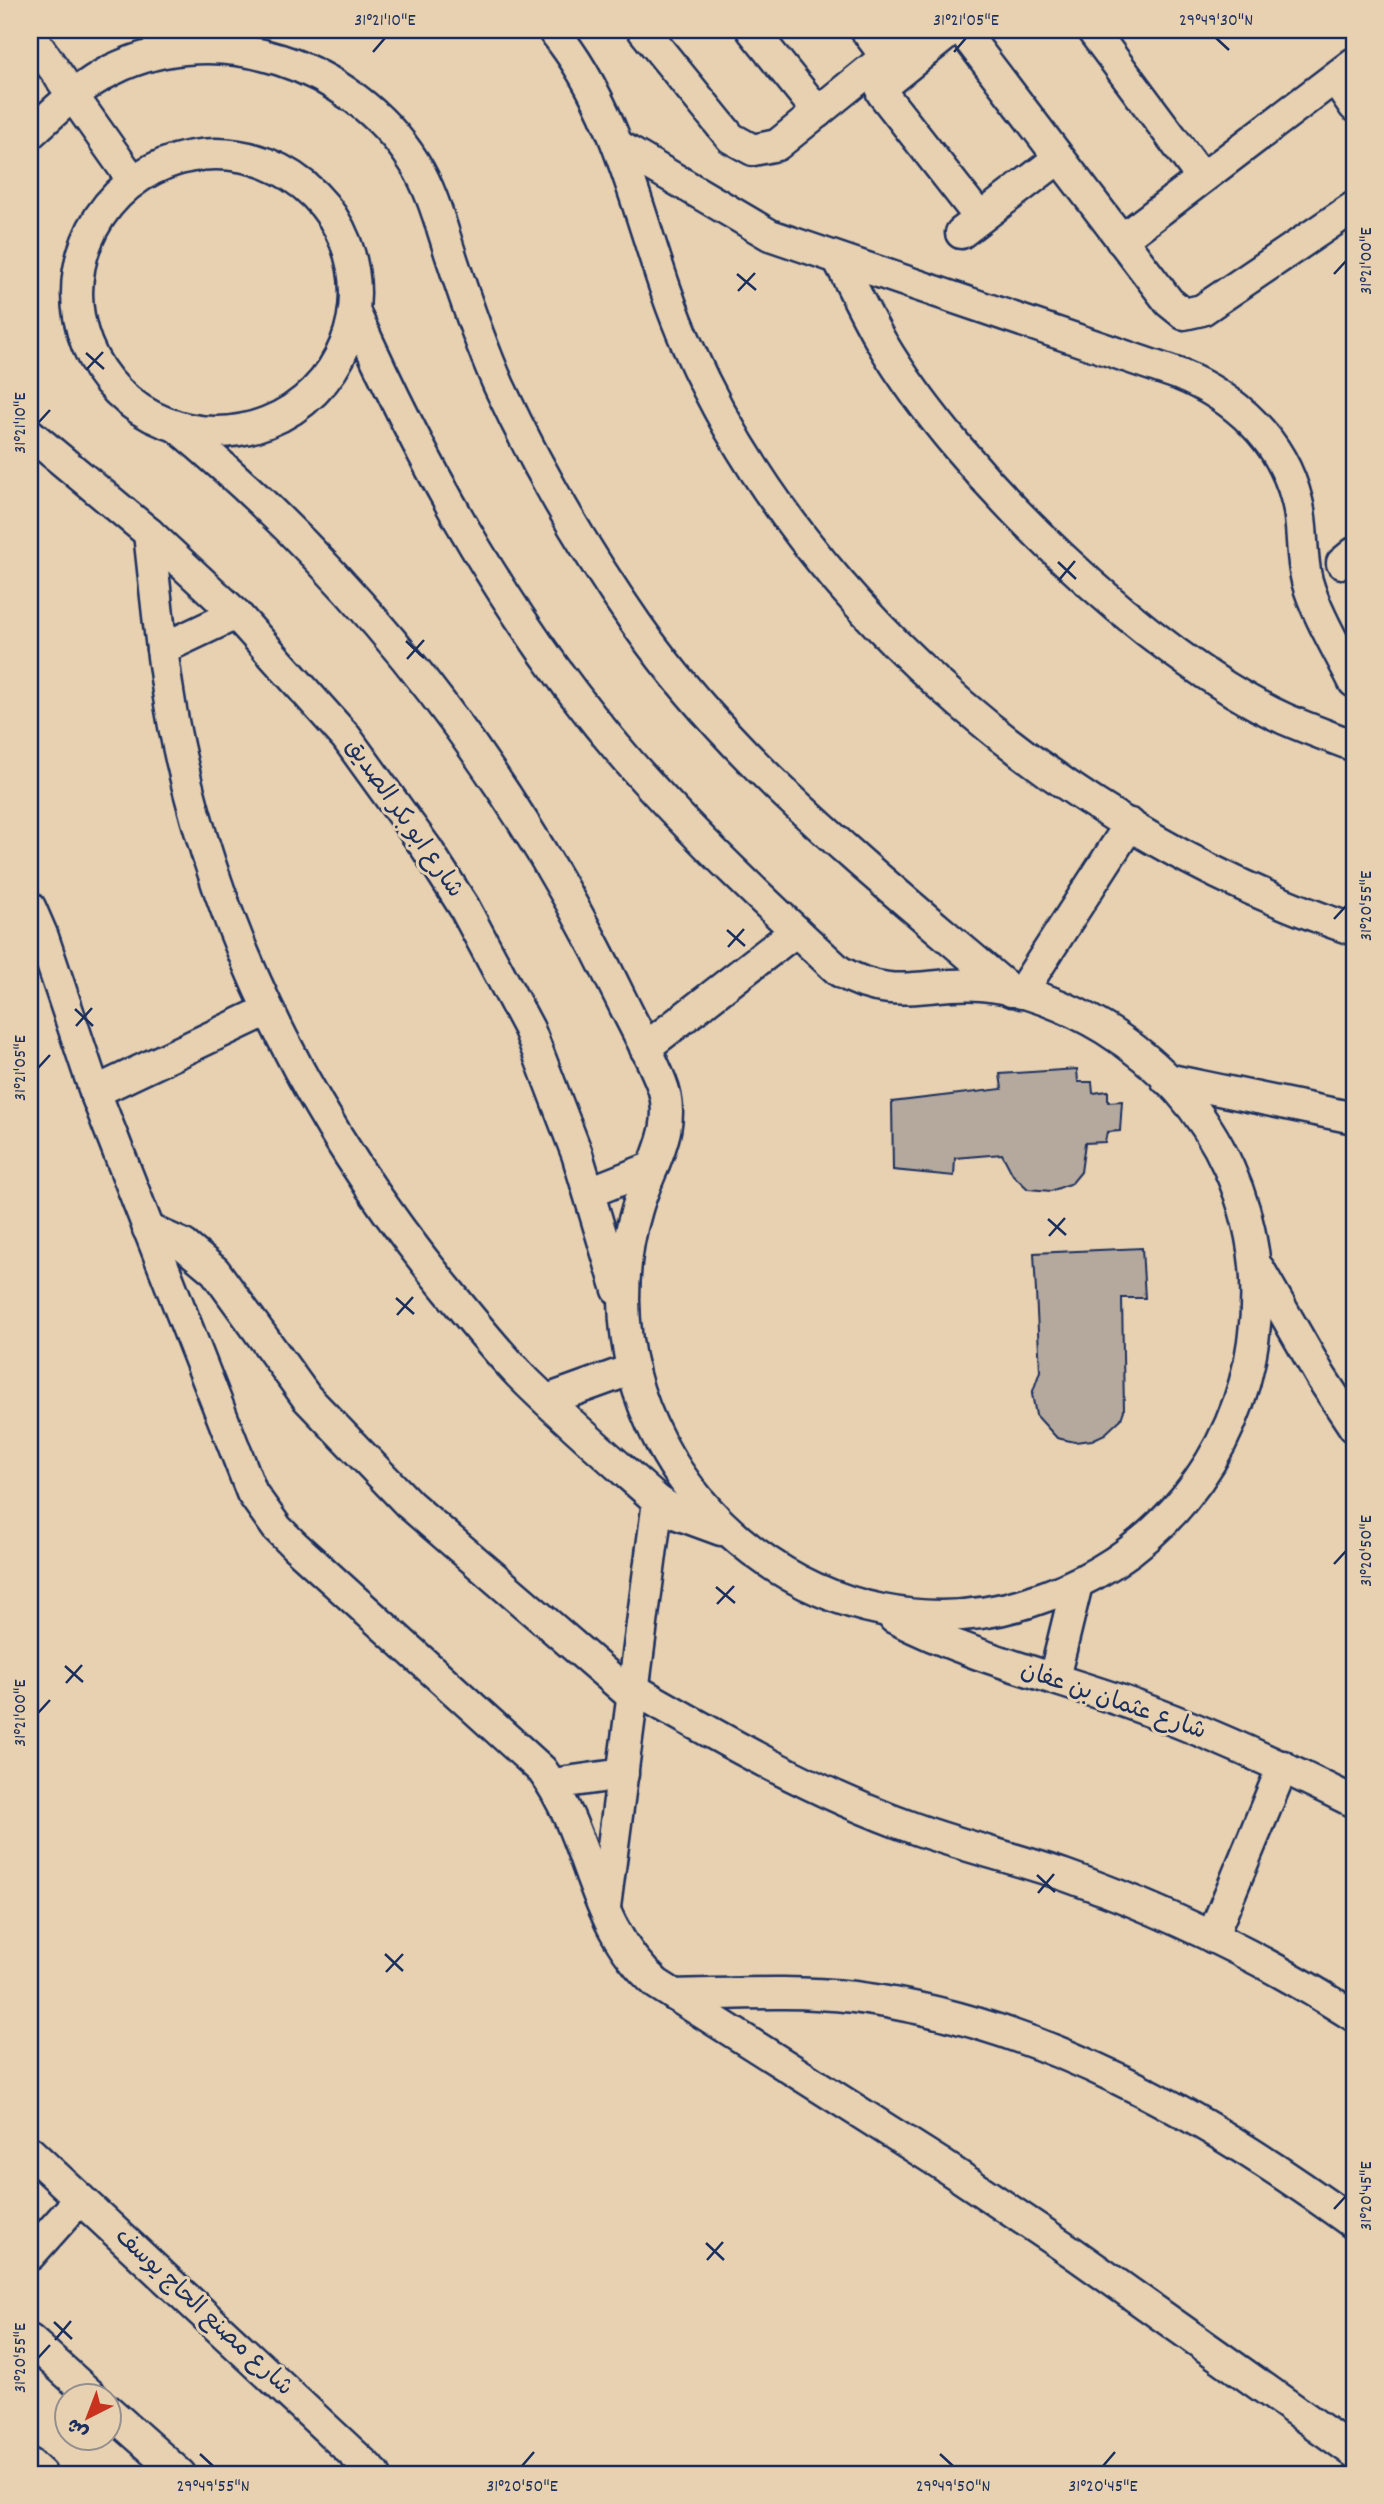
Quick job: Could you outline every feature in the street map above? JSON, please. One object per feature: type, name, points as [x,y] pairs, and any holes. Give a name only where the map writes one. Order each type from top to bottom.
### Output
[{"type":"street","points":[[553,30],[585,74],[619,146],[667,296],[688,346],[737,444],[798,534],[863,609],[952,695],[1041,766],[1130,824],[1260,892],[1354,930]]},
{"type":"street","points":[[643,30],[741,146],[765,150],[777,145],[919,30]]},
{"type":"street","points":[[752,30],[818,112]]},
{"type":"street","points":[[866,30],[886,57]]},
{"type":"street","points":[[952,30],[885,83],[882,93],[970,225],[1059,158]]},
{"type":"street","points":[[962,30],[1175,310],[1194,314],[1354,207]]},
{"type":"street","points":[[1092,30],[1202,178]]},
{"type":"street","points":[[30,35],[133,181]]},
{"type":"street","points":[[30,134],[72,95],[113,70],[140,59],[187,50],[225,49],[272,57],[308,70],[341,88],[379,118],[414,163],[428,188],[475,326],[526,444],[590,557],[641,631],[713,720],[793,802],[1016,992]]},
{"type":"street","points":[[1121,240],[1345,71],[1354,106]]},
{"type":"street","points":[[619,146],[770,235],[1178,374],[1201,383],[1240,409],[1270,442],[1291,481],[1298,502],[1303,562],[1312,598],[1354,682]]},
{"type":"street","points":[[214,154],[257,160],[296,179],[313,193],[339,228],[354,269],[355,313],[342,354],[331,373],[301,405],[263,425],[242,431],[198,432],[177,427],[139,410],[109,382],[87,347],[77,307],[76,286],[84,246],[104,210],[133,181],[171,161],[214,154]]},
{"type":"street","points":[[838,259],[883,344],[936,418],[1011,505],[1066,560],[1139,622],[1232,690],[1284,719],[1354,746]]},
{"type":"street","points":[[177,427],[225,468],[317,556],[360,602],[441,700],[523,818],[559,879],[645,1048],[660,1080],[667,1106],[665,1136],[636,1211],[629,1242],[624,1306],[633,1369],[641,1400],[668,1458],[692,1493],[729,1532],[780,1571],[839,1598],[912,1613],[965,1614],[1028,1603],[1077,1584],[1115,1563],[1165,1523],[1186,1499],[1221,1446],[1238,1407],[1252,1355],[1256,1324],[1254,1260],[1240,1197],[1228,1167],[1195,1112],[1166,1079],[1127,1044],[1101,1027],[1062,1008],[1016,992],[980,985],[900,991],[867,985],[839,971],[730,869],[669,807],[628,760],[537,643],[449,505],[413,438],[355,313]]},
{"type":"street","name":"شارع ابو بكر الصديق","points":[[30,435],[149,533],[236,614],[346,737],[404,815],[464,907],[529,1029],[590,1192],[624,1306]]},
{"type":"street","points":[[149,533],[167,690],[191,803],[226,912],[268,1010],[333,1132],[380,1203],[481,1331],[547,1401],[658,1502],[704,1525],[729,1532]]},
{"type":"street","points":[[162,649],[236,614]]},
{"type":"street","points":[[1016,992],[1130,824]]},
{"type":"street","points":[[30,907],[43,937],[95,1092],[244,1476],[262,1509],[294,1545],[527,1754],[552,1784],[575,1826],[604,1914],[628,1955],[657,1984],[930,2157],[1072,2252],[1354,2452]]},
{"type":"street","points":[[645,1048],[796,931]]},
{"type":"street","points":[[95,1092],[268,1010]]},
{"type":"street","points":[[1166,1079],[1354,1118]]},
{"type":"street","points":[[590,1192],[653,1167]]},
{"type":"street","points":[[148,1229],[184,1245],[215,1271],[307,1398],[409,1504],[633,1693],[748,1752],[912,1828],[1064,1875],[1150,1909],[1273,1967],[1354,2016]]},
{"type":"street","points":[[1254,1260],[1321,1377],[1354,1427]]},
{"type":"street","points":[[547,1401],[633,1369]]},
{"type":"street","points":[[604,1914],[658,1502]]},
{"type":"street","points":[[1054,1678],[1077,1584]]},
{"type":"street","name":"شارع عثمان بن عفان","points":[[870,1606],[989,1659],[1054,1678],[1186,1725],[1283,1766],[1354,1802]]},
{"type":"street","points":[[1212,1937],[1283,1766]]},
{"type":"street","points":[[552,1784],[623,1774]]},
{"type":"street","points":[[674,1995],[803,1993],[855,1997],[925,2010],[1007,2032],[1095,2066],[1170,2105],[1277,2170],[1354,2224]]},
{"type":"street","name":"شارع مصنع الحاج يوسف","points":[[30,2152],[375,2474]]},
{"type":"street","points":[[30,2255],[80,2199]]},
{"type":"street","points":[[30,2340],[76,2382]]},
{"type":"street","points":[[122,2423],[173,2472]]},
{"type":"street","points":[[30,2464],[41,2474]]},
{"type":"building","points":[[1077,1069],[1078,1082],[1092,1082],[1093,1093],[1108,1091],[1108,1102],[1122,1101],[1120,1131],[1107,1132],[1105,1142],[1085,1143],[1081,1172],[1072,1183],[1051,1191],[1028,1189],[1013,1175],[1002,1154],[955,1158],[954,1176],[893,1170],[892,1102],[1002,1089],[1000,1074]]},
{"type":"building","points":[[1142,1248],[1145,1298],[1122,1298],[1124,1410],[1121,1419],[1105,1434],[1092,1440],[1075,1442],[1057,1438],[1036,1415],[1032,1394],[1040,1371],[1034,1253]]}]
